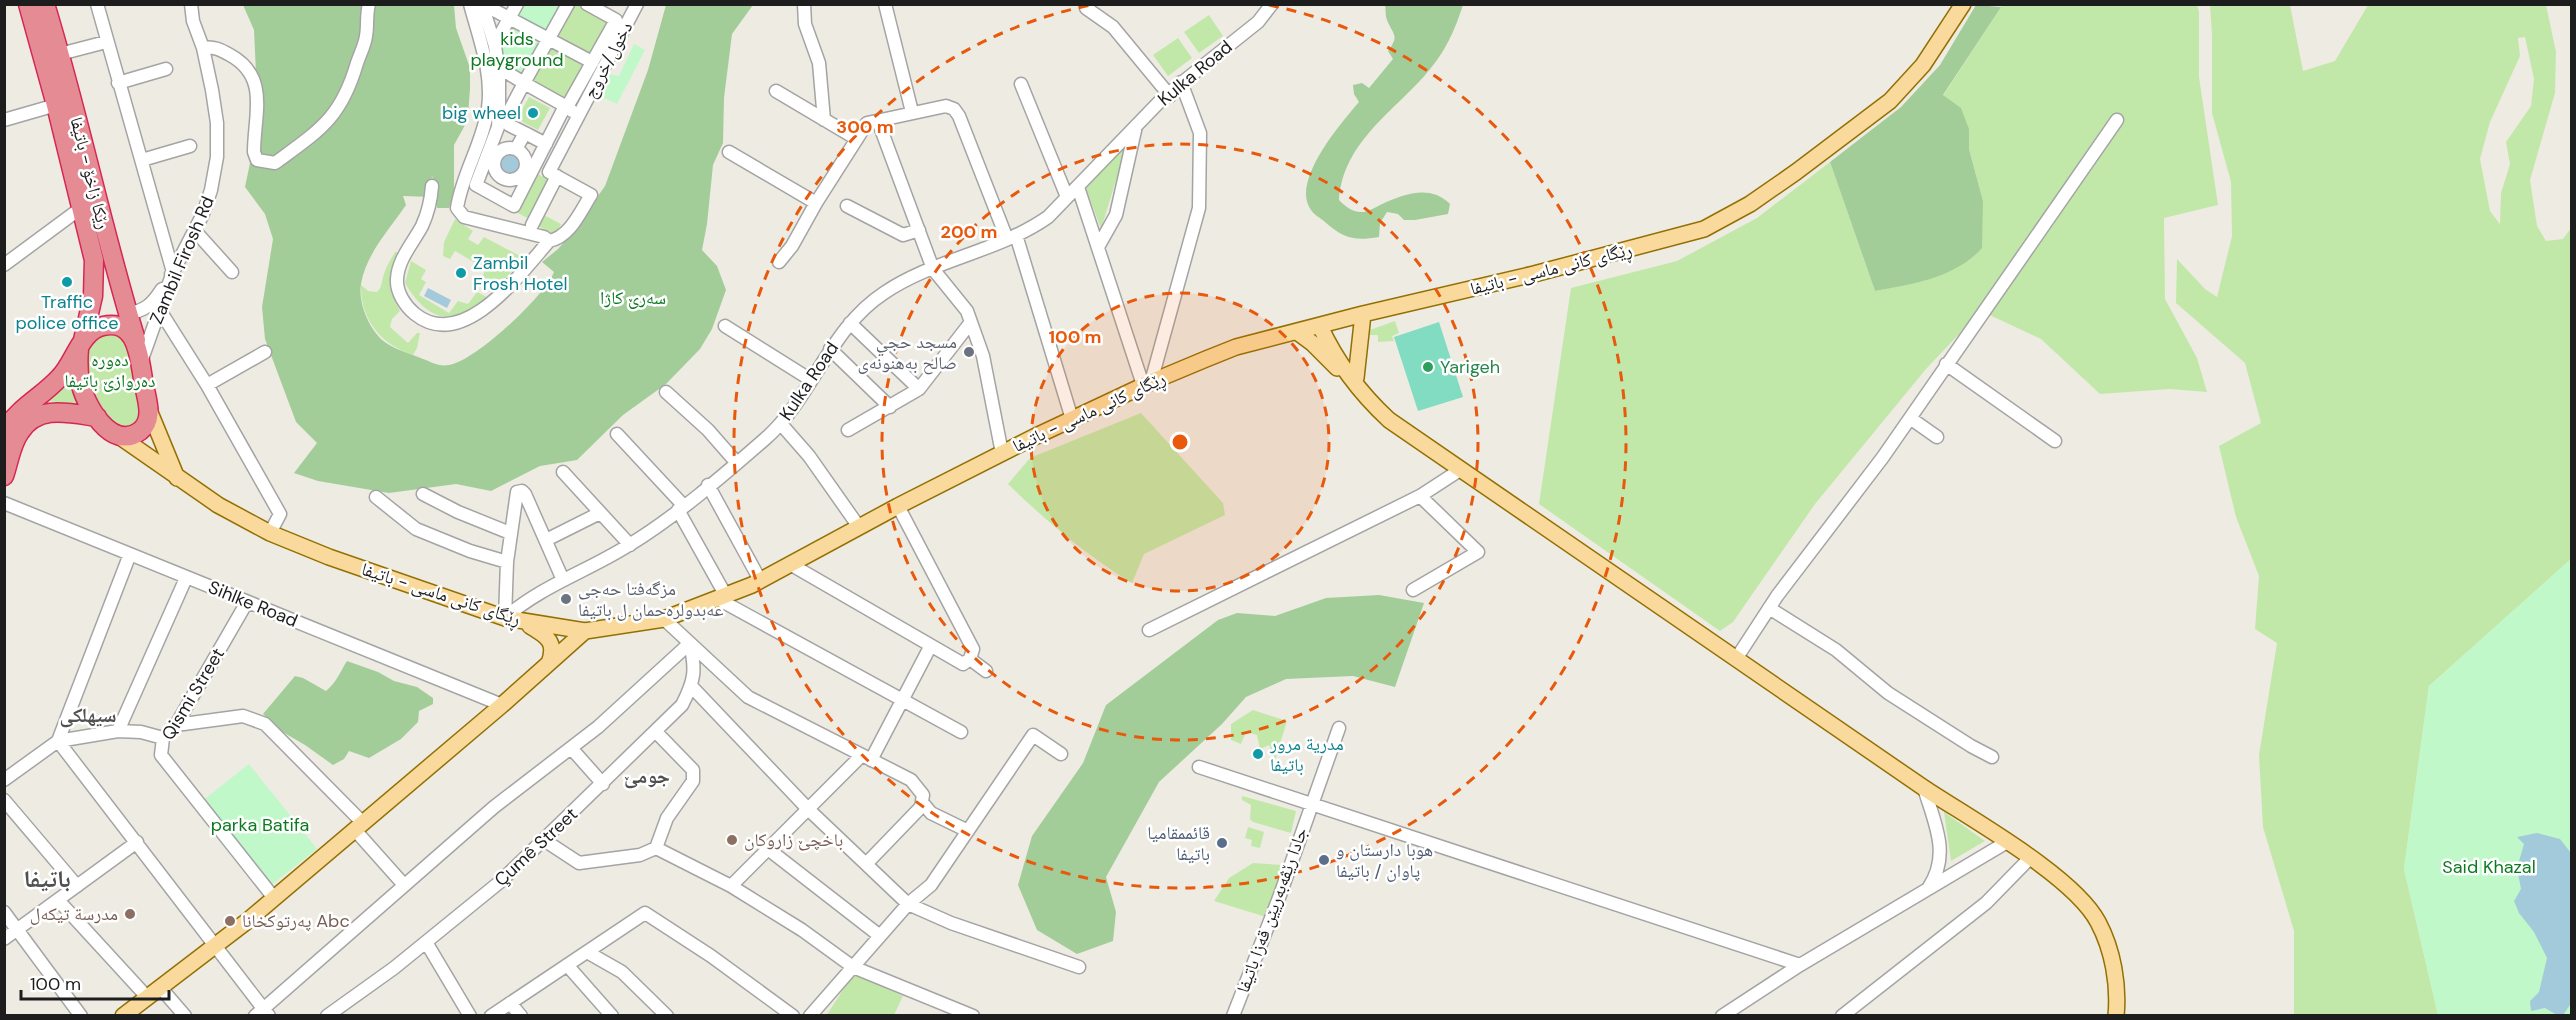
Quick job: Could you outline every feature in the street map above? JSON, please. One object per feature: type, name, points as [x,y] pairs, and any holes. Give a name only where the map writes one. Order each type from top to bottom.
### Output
[{"type":"highway","name":"رێکا زاخۆ - باتیفا","points":[[28,4],[90,242],[95,278],[81,345]]},
{"type":"highway","name":"رێکا زاخۆ - باتیفا","points":[[45,4],[136,342]]},
{"type":"highway","points":[[4,431],[21,409],[62,376],[81,345],[96,328],[105,326],[123,329],[136,342],[149,410],[148,418],[139,431],[132,435],[116,434],[103,425],[97,417],[86,400],[80,381],[81,345]]},
{"type":"highway","points":[[4,476],[19,432],[40,414],[54,411],[97,417]]},
{"type":"main road","name":"ڕێگای کانی ماسی - باتيفا","points":[[116,434],[218,505],[270,533],[369,571],[505,618],[585,631],[663,619],[722,598],[760,580],[1002,453],[1147,384],[1236,347],[1363,314],[1534,274],[1704,229],[1729,217],[1796,172],[1890,101],[1923,65],[1963,4]]},
{"type":"main road","points":[[1356,380],[1363,314]]},
{"type":"main road","points":[[1325,324],[1370,402],[1389,420],[1924,788],[2007,842],[2073,890],[2098,921],[2111,957],[2118,992],[2116,1016]]},
{"type":"main road","points":[[1297,332],[1312,343],[1350,381],[1356,380]]},
{"type":"main road","points":[[149,410],[177,478]]},
{"type":"main road","points":[[522,621],[550,640],[553,648],[549,663]]},
{"type":"main road","points":[[123,1016],[274,898],[502,705],[585,631]]},
{"type":"street","points":[[97,4],[173,272],[148,307],[127,313]]},
{"type":"street","name":"Zambil Firosh Rd","points":[[141,362],[173,272],[196,232],[211,190],[217,157],[217,123],[203,48],[193,21],[190,4]]},
{"type":"street","points":[[203,48],[217,48],[242,62],[250,71],[256,95],[254,152],[257,160],[275,163],[330,119],[344,99],[366,38],[366,16],[369,4]]},
{"type":"street","points":[[470,4],[486,67],[488,108],[470,169],[460,190],[457,208],[464,216],[544,237],[549,241]]},
{"type":"street","points":[[495,44],[517,4]]},
{"type":"street","points":[[568,4],[524,83],[502,115],[492,155],[476,185],[514,206],[527,174],[616,20],[586,4]]},
{"type":"street","name":"دخول/خروج","points":[[557,176],[549,171],[637,4]]},
{"type":"street","points":[[804,4],[805,24],[819,63],[824,120]]},
{"type":"street","points":[[885,4],[912,112]]},
{"type":"street","name":"Kulka Road","points":[[505,618],[521,604],[630,545],[708,485],[781,424],[798,404],[830,349],[850,323],[884,292],[933,269],[1028,231],[1048,217],[1181,82],[1258,22],[1272,4]]},
{"type":"street","points":[[482,6],[510,18],[592,62]]},
{"type":"street","points":[[482,6],[495,44],[502,115],[509,125],[546,144]]},
{"type":"street","points":[[1086,8],[1113,27],[1168,95]]},
{"type":"street","points":[[60,54],[106,42]]},
{"type":"street","points":[[118,83],[166,69]]},
{"type":"street","points":[[499,76],[503,70],[578,115]]},
{"type":"street","points":[[1147,384],[1198,208],[1200,133],[1181,82]]},
{"type":"street","points":[[1021,84],[1067,197]]},
{"type":"street","points":[[776,92],[857,139]]},
{"type":"street","points":[[4,120],[56,105]]},
{"type":"street","points":[[780,262],[867,123],[946,106],[954,109],[1012,237],[1072,419]]},
{"type":"street","points":[[1736,659],[1769,608],[1883,457],[2117,120]]},
{"type":"street","points":[[878,121],[933,269],[967,311],[983,356],[1002,453]]},
{"type":"street","points":[[1098,247],[1116,215],[1137,125]]},
{"type":"street","points":[[516,150],[525,133]]},
{"type":"street","points":[[142,160],[190,146]]},
{"type":"street","points":[[492,155],[506,148],[516,150],[524,157],[527,174]]},
{"type":"street","points":[[729,152],[816,203]]},
{"type":"street","points":[[492,155],[494,170],[502,179],[516,179],[527,174]]},
{"type":"street","points":[[432,186],[422,226],[400,264],[396,281],[399,295],[417,316],[432,323],[455,324],[477,313],[500,295],[549,241],[557,240],[569,229],[591,195],[557,176],[532,225]]},
{"type":"street","points":[[493,194],[502,179]]},
{"type":"street","points":[[1078,187],[1147,384]]},
{"type":"street","points":[[847,206],[903,235],[919,230]]},
{"type":"street","points":[[4,265],[81,208]]},
{"type":"street","points":[[196,232],[232,272]]},
{"type":"street","points":[[159,309],[207,385],[280,514],[270,533]]},
{"type":"street","points":[[848,430],[919,389],[971,322]]},
{"type":"street","points":[[850,323],[919,389]]},
{"type":"street","points":[[725,326],[811,380]]},
{"type":"street","points":[[830,349],[890,407]]},
{"type":"street","points":[[207,385],[265,352]]},
{"type":"street","points":[[1946,364],[2055,441]]},
{"type":"street","points":[[666,392],[708,430],[736,462]]},
{"type":"street","points":[[1910,418],[1937,437]]},
{"type":"street","points":[[781,424],[809,456],[859,527]]},
{"type":"street","points":[[617,434],[680,507],[722,598],[961,732]]},
{"type":"street","points":[[1149,630],[1420,496],[1460,470]]},
{"type":"street","points":[[563,472],[630,545]]},
{"type":"street","points":[[708,485],[760,580]]},
{"type":"street","points":[[505,618],[507,562],[514,496],[517,492],[522,491],[563,580]]},
{"type":"street","points":[[423,495],[510,534]]},
{"type":"street","points":[[1413,590],[1478,552],[1420,496]]},
{"type":"street","points":[[376,497],[416,529],[470,551],[507,562]]},
{"type":"street","name":"Sihlke Road","points":[[4,503],[502,705]]},
{"type":"street","points":[[790,564],[963,664],[970,659],[973,649],[898,506]]},
{"type":"street","points":[[546,540],[600,513]]},
{"type":"street","points":[[58,741],[130,554]]},
{"type":"street","points":[[118,731],[186,578]]},
{"type":"street","name":"Qismi Street","points":[[247,602],[176,725],[163,738],[161,755],[274,898]]},
{"type":"street","points":[[1769,608],[1836,650],[1888,693],[1992,757]]},
{"type":"street","points":[[663,619],[748,697],[911,780],[923,795],[921,807],[866,864]]},
{"type":"street","points":[[58,741],[138,842],[262,1013],[494,807],[598,727],[690,643]]},
{"type":"street","points":[[690,643],[696,666],[692,687],[808,809],[908,904],[951,922],[1078,967]]},
{"type":"street","points":[[731,886],[808,809],[866,758],[930,647]]},
{"type":"street","points":[[970,659],[986,671]]},
{"type":"street","name":"Çumê Street","points":[[327,1016],[426,942],[501,881],[656,732],[682,705],[692,687]]},
{"type":"street","points":[[176,725],[243,716],[265,724],[359,827],[404,885]]},
{"type":"street","name":"جادا رێڤه‌به‌ريێن قه‌زا باتيفا","points":[[1233,1016],[1280,895],[1310,804],[1339,728]]},
{"type":"street","points":[[4,780],[58,741],[118,731],[141,732],[163,738]]},
{"type":"street","points":[[544,840],[579,863],[640,855],[656,848],[667,818],[693,781],[693,770],[656,732]]},
{"type":"street","points":[[810,1016],[908,904],[931,885],[1033,735],[1061,754]]},
{"type":"street","points":[[571,748],[603,784]]},
{"type":"street","points":[[1199,767],[1800,965]]},
{"type":"street","points":[[1924,788],[1941,848],[1938,870],[1928,888]]},
{"type":"street","points":[[4,800],[76,886]]},
{"type":"street","points":[[922,802],[931,813],[968,831]]},
{"type":"street","points":[[4,939],[138,842]]},
{"type":"street","points":[[1722,1016],[1800,965],[2007,842]]},
{"type":"street","points":[[656,848],[731,886],[802,930],[853,967],[973,1016]]},
{"type":"street","points":[[768,849],[880,936]]},
{"type":"street","points":[[1842,1016],[1986,903],[2030,858]]},
{"type":"street","points":[[58,900],[147,997]]},
{"type":"street","points":[[4,912],[81,1016]]},
{"type":"street","points":[[491,1016],[645,913],[711,956],[793,1016]]},
{"type":"street","points":[[426,942],[470,1016]]},
{"type":"street","points":[[587,952],[622,972],[667,1016]]},
{"type":"street","points":[[567,965],[612,1016]]},
{"type":"street","points":[[160,987],[185,1016]]},
{"type":"street","points":[[510,1003],[521,1016]]},
{"type":"green space","name":"سەرێ کاژا","points":[[243,5],[454,5],[456,28],[470,68],[470,89],[468,115],[454,145],[454,195],[449,208],[437,208],[432,175],[431,197],[403,196],[406,205],[373,252],[364,273],[360,291],[365,313],[381,339],[390,346],[435,364],[449,365],[475,353],[491,341],[548,283],[554,272],[542,262],[571,234],[605,186],[648,70],[666,5],[753,5],[732,34],[724,98],[723,143],[713,165],[702,250],[717,266],[726,290],[712,329],[700,349],[666,384],[623,415],[577,460],[540,466],[491,491],[456,484],[389,493],[318,481],[294,473],[317,443],[296,422],[265,339],[262,307],[273,239],[265,214],[245,187],[250,163],[247,150],[257,95],[254,30]]},
{"type":"green space","name":"kids playground","points":[[522,5],[563,5],[548,31],[544,32],[519,17],[517,13]]},
{"type":"green space","points":[[574,5],[608,20],[609,25],[592,55],[557,39],[555,35],[570,6]]},
{"type":"green space","points":[[1385,5],[1463,5],[1449,41],[1433,66],[1359,145],[1342,180],[1339,200],[1350,209],[1359,212],[1367,211],[1398,197],[1416,193],[1434,194],[1450,204],[1448,214],[1415,220],[1404,220],[1398,214],[1387,212],[1380,223],[1379,237],[1363,239],[1338,232],[1312,212],[1306,198],[1307,184],[1320,153],[1359,102],[1354,94],[1353,85],[1362,83],[1369,88],[1393,59],[1388,51],[1395,38],[1386,18]]},
{"type":"green space","points":[[1976,5],[2001,7],[1943,95],[1961,108],[1969,129],[1969,149],[1983,201],[1982,248],[1971,258],[1946,273],[1918,282],[1875,291],[1830,162],[1901,107],[1940,65]]},
{"type":"green space","points":[[2002,5],[2197,5],[2199,12],[2199,77],[2218,205],[2164,218],[2165,299],[2197,358],[2207,392],[2170,389],[2100,394],[2041,339],[1981,311],[1926,369],[1815,504],[1733,622],[1720,631],[1539,504],[1571,288],[1677,261],[1757,218],[1830,162],[1875,291],[1927,280],[1983,201],[1969,149],[1969,129],[1943,96]]},
{"type":"green space","points":[[2210,5],[2290,5],[2303,71],[2335,61],[2368,5],[2546,5],[2556,52],[2555,93],[2530,180],[2537,226],[2546,241],[2563,239],[2571,228],[2571,559],[2429,686],[2404,869],[2438,1015],[2294,1015],[2294,931],[2263,827],[2259,755],[2277,643],[2255,629],[2259,576],[2236,517],[2219,446],[2261,423],[2245,363],[2176,303],[2177,259],[2205,289],[2217,297],[2232,236],[2231,182],[2212,113]],"holes":[[[2525,37],[2534,79],[2531,106],[2506,142],[2510,164],[2501,193],[2500,224],[2490,211],[2480,159],[2490,122],[2520,56],[2518,38]]]},
{"type":"green space","points":[[1209,15],[1223,36],[1199,53],[1184,32]]},
{"type":"green space","name":"kids playground","points":[[513,24],[540,39],[541,43],[524,76],[501,64],[500,47],[503,36],[508,27]]},
{"type":"green space","points":[[1178,38],[1192,58],[1168,76],[1153,55]]},
{"type":"green space","points":[[634,44],[645,50],[617,104],[598,95],[609,74],[619,76]]},
{"type":"green space","points":[[552,47],[584,63],[585,69],[568,99],[563,99],[533,82],[531,78],[546,49]]},
{"type":"green space","points":[[529,97],[550,108],[538,130],[517,119]]},
{"type":"green space","points":[[1129,138],[1101,229],[1085,186]]},
{"type":"green space","points":[[505,152],[515,152],[522,159],[522,169],[515,176],[505,176],[498,169],[498,159]]},
{"type":"green space","points":[[536,173],[551,181],[531,220],[516,212]]},
{"type":"green space","points":[[540,213],[561,224],[555,235],[534,224]]},
{"type":"green space","points":[[455,219],[473,231],[468,239],[478,245],[484,237],[524,258],[506,278],[489,281],[482,277],[486,269],[455,251],[450,259],[443,256],[444,242]]},
{"type":"green space","points":[[395,252],[398,252],[390,282],[400,311],[392,319],[390,327],[408,343],[417,333],[420,333],[413,355],[391,345],[382,337],[364,309],[361,285],[368,291],[377,292]]},
{"type":"green space","points":[[411,261],[426,270],[421,279],[426,282],[419,295],[449,313],[458,301],[468,304],[477,292],[487,297],[464,314],[453,317],[432,313],[414,296],[405,283]]},
{"type":"green space","points":[[1395,321],[1399,333],[1392,336],[1394,341],[1378,342],[1378,335],[1370,335],[1370,330]]},
{"type":"green space","name":"Yarigeh","points":[[1439,322],[1463,397],[1418,411],[1394,337]]},
{"type":"green space","name":"ده‌وره‌ ده‌روازێ باتيفا","points":[[110,328],[128,338],[142,421],[126,431],[101,416],[83,373],[88,341]]},
{"type":"green space","points":[[73,366],[85,408],[50,401]]},
{"type":"green space","points":[[1141,413],[1223,503],[1225,515],[1144,554],[1132,583],[1067,537],[1008,484],[1030,458]]},
{"type":"green space","name":"Said Khazal","points":[[2571,559],[2571,1015],[2438,1015],[2404,869],[2429,686]]},
{"type":"green space","points":[[1379,595],[1424,603],[1395,687],[1353,676],[1286,679],[1246,697],[1222,724],[1159,782],[1106,877],[1116,912],[1113,941],[1077,954],[1037,930],[1018,885],[1032,836],[1083,763],[1106,705],[1218,620],[1237,613],[1275,616],[1326,598]]},
{"type":"green space","points":[[347,661],[378,672],[394,681],[417,687],[433,698],[433,704],[419,711],[418,722],[401,739],[369,758],[349,751],[344,759],[333,765],[281,731],[263,714],[295,676],[326,691]]},
{"type":"green space","points":[[1253,710],[1287,721],[1275,760],[1269,745],[1260,749],[1257,735],[1246,732],[1241,744],[1231,740],[1231,724]]},
{"type":"green space","name":"parka Batifa","points":[[249,764],[317,849],[270,886],[202,801]]},
{"type":"green space","points":[[1242,796],[1296,811],[1291,833],[1253,822],[1250,819],[1251,805],[1242,800]]},
{"type":"green space","points":[[1944,812],[1985,841],[1951,861]]},
{"type":"green space","points":[[1248,827],[1264,832],[1260,848],[1251,846],[1252,840],[1245,838]]},
{"type":"green space","points":[[1253,863],[1283,865],[1266,917],[1214,901],[1229,878]]},
{"type":"green space","points":[[854,973],[903,996],[894,1015],[826,1016]]},
{"type":"water","points":[[510,155],[516,158],[519,164],[516,170],[510,173],[504,170],[501,164],[504,158]]},
{"type":"water","points":[[428,288],[451,300],[447,308],[424,296]]},
{"type":"water","points":[[2537,833],[2560,839],[2571,853],[2570,1005],[2563,1015],[2557,1015],[2545,1008],[2531,1011],[2530,1001],[2539,992],[2547,958],[2514,901],[2521,889],[2517,868],[2524,844],[2517,837]]},
{"type":"place","name":"big wheel","points":[[533,113]]},
{"type":"place","name":"Zambil Frosh Hotel","points":[[461,273]]},
{"type":"place","name":"Traffic police office","points":[[67,282]]},
{"type":"place","name":"مسجد حجي صالح بەھنونەی","points":[[969,352]]},
{"type":"place","name":"Yarigeh","points":[[1428,367]]},
{"type":"place","name":"مزگەفتا حەجی عەبدولرەحمان ل باتیفا","points":[[566,599]]},
{"type":"place","name":"مدرية مرور باتيفا","points":[[1258,754]]},
{"type":"place","name":"باخچێ زاروکان","points":[[732,840]]},
{"type":"place","name":"قائممقاميا باتيفا","points":[[1222,843]]},
{"type":"place","name":"هوبا دارستان و پاوان / باتيفا","points":[[1324,860]]},
{"type":"place","name":"مدرسة تيكه‌ل","points":[[130,914]]},
{"type":"place","name":"په‌رتوكخانا Abc","points":[[230,921]]},
{"type":"district","name":"سيهلكى","points":[[88,715]]},
{"type":"district","name":"جومێ","points":[[647,776]]},
{"type":"district","name":"باتیفا","points":[[47,878]]}]
